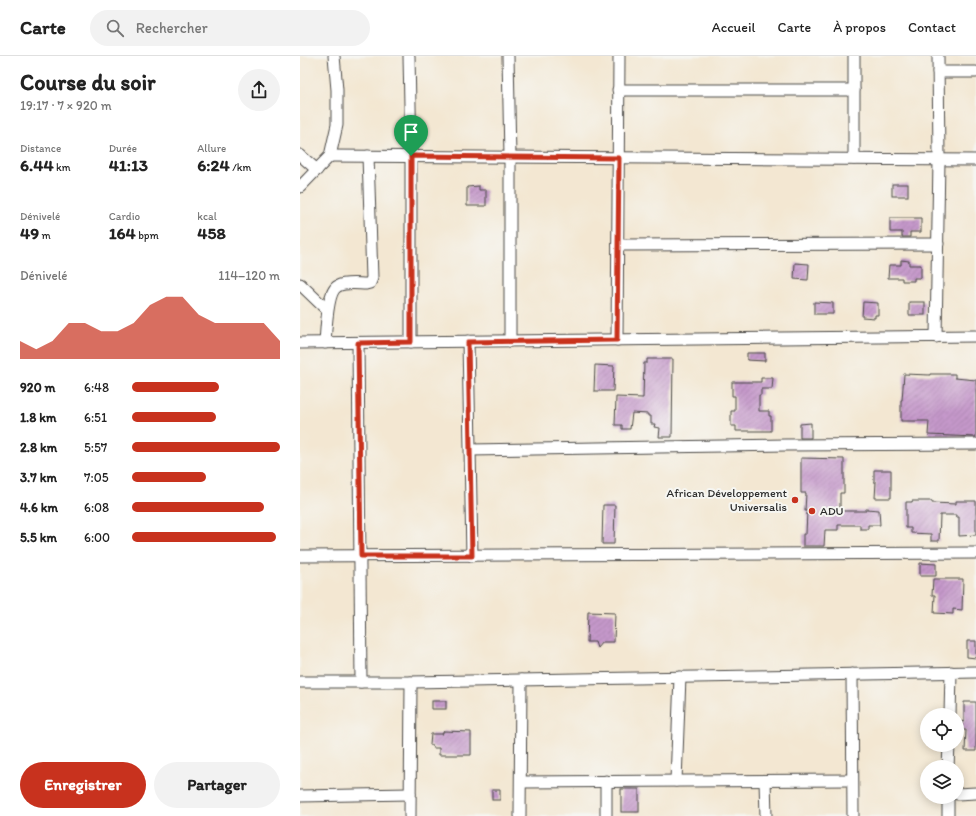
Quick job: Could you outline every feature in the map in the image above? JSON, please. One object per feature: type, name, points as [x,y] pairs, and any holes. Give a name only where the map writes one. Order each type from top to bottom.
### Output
[{"type":"street","points":[[300,187],[330,156],[337,126],[337,90],[334,56]]},
{"type":"street","points":[[409,56],[411,156],[411,342]]},
{"type":"street","points":[[508,56],[510,157],[510,341]]},
{"type":"street","points":[[617,340],[619,56]]},
{"type":"street","points":[[854,56],[854,159]]},
{"type":"street","points":[[936,337],[939,160],[938,56]]},
{"type":"street","points":[[938,72],[976,72]]},
{"type":"street","points":[[618,90],[854,90]]},
{"type":"street","points":[[300,154],[317,170]]},
{"type":"street","points":[[330,156],[976,160]]},
{"type":"street","points":[[325,343],[327,310],[334,289],[340,285],[370,283],[372,278],[368,156]]},
{"type":"street","points":[[618,245],[938,244]]},
{"type":"street","points":[[300,284],[327,310]]},
{"type":"street","points":[[300,343],[976,336]]},
{"type":"street","points":[[468,342],[472,556]]},
{"type":"street","points":[[358,343],[361,682]]},
{"type":"street","points":[[471,450],[785,445],[976,444]]},
{"type":"street","points":[[300,556],[976,553]]},
{"type":"street","points":[[950,708],[951,672]]},
{"type":"street","points":[[300,682],[411,682],[976,672]]},
{"type":"street","points":[[852,674],[853,816]]},
{"type":"street","points":[[676,781],[680,677]]},
{"type":"street","points":[[520,816],[521,680]]},
{"type":"street","points":[[410,816],[411,682]]},
{"type":"street","points":[[520,782],[852,780]]},
{"type":"street","points":[[606,781],[606,816]]},
{"type":"street","points":[[765,781],[766,816]]},
{"type":"street","points":[[964,794],[976,793]]},
{"type":"street","points":[[300,796],[410,794]]},
{"type":"street","points":[[948,804],[948,816]]},
{"type":"building","points":[[892,184],[908,184],[908,196],[892,196]]},
{"type":"building","points":[[479,186],[479,190],[486,190],[486,206],[467,206],[467,187]]},
{"type":"building","points":[[890,218],[921,218],[921,232],[910,232],[910,237],[902,237],[902,232],[890,232]]},
{"type":"building","points":[[901,260],[909,261],[909,265],[921,265],[921,278],[914,278],[914,281],[902,281],[902,278],[888,278],[889,265],[901,265]]},
{"type":"building","points":[[795,263],[809,264],[808,280],[794,279]]},
{"type":"building","points":[[814,302],[833,303],[833,314],[814,314]]},
{"type":"building","points":[[863,302],[878,303],[878,315],[875,315],[875,318],[862,317]]},
{"type":"building","points":[[909,302],[925,302],[925,315],[909,315]]},
{"type":"building","points":[[747,353],[765,353],[765,361],[747,360]]},
{"type":"building","points":[[647,359],[673,359],[672,437],[659,437],[660,428],[654,427],[655,424],[651,424],[651,416],[648,416],[648,414],[632,413],[630,429],[622,429],[622,425],[615,425],[616,397],[643,398],[644,363],[647,363]]},
{"type":"building","points":[[595,365],[614,366],[613,391],[594,391]]},
{"type":"building","points":[[904,374],[955,374],[955,378],[976,380],[976,437],[928,435],[929,421],[901,421],[901,400]]},
{"type":"building","points":[[761,378],[773,378],[772,389],[761,389],[761,395],[759,395],[759,411],[769,411],[769,416],[771,416],[771,431],[736,431],[736,426],[731,426],[731,411],[735,411],[735,396],[732,396],[732,382],[761,382]]},
{"type":"building","points":[[811,423],[811,438],[800,438],[800,424]]},
{"type":"building","points":[[801,458],[844,459],[844,493],[840,493],[840,511],[866,511],[866,509],[879,510],[880,525],[868,525],[868,529],[860,529],[860,525],[838,525],[838,530],[825,530],[824,546],[803,546],[803,534],[806,534],[807,511],[805,511],[806,493],[801,493]]},
{"type":"building","points":[[874,470],[891,470],[891,498],[875,498],[876,482],[874,482]]},
{"type":"building","points":[[932,501],[932,503],[956,504],[956,501],[976,501],[976,535],[959,536],[959,517],[956,517],[956,515],[940,515],[939,541],[931,541],[931,534],[911,533],[911,528],[906,528],[906,502]]},
{"type":"building","points":[[603,505],[615,505],[614,544],[602,544]]},
{"type":"building","points":[[920,563],[936,564],[936,576],[920,576]]},
{"type":"building","points":[[933,579],[963,579],[962,610],[953,609],[953,614],[934,613],[935,595],[932,595]]},
{"type":"building","points":[[588,612],[615,613],[614,642],[602,642],[597,648],[595,642],[587,642]]},
{"type":"building","points":[[967,641],[976,641],[976,658],[967,657]]},
{"type":"building","points":[[432,701],[446,701],[446,709],[432,709]]},
{"type":"building","points":[[964,702],[976,702],[976,751],[965,751],[966,730],[964,730]]},
{"type":"building","points":[[444,731],[471,732],[471,755],[439,755],[439,748],[433,748],[433,746],[430,745],[431,734],[442,734]]},
{"type":"building","points":[[621,789],[639,789],[639,812],[621,812]]},
{"type":"building","points":[[492,790],[500,790],[500,800],[492,800]]},
{"type":"place","name":"African Développement Universalis","points":[[795,500]]},
{"type":"place","name":"ADU","points":[[812,511]]},
{"type":"route","points":[[411,156],[619,158],[617,340],[468,342],[472,556],[361,556],[358,343],[411,342],[411,156]]}]
